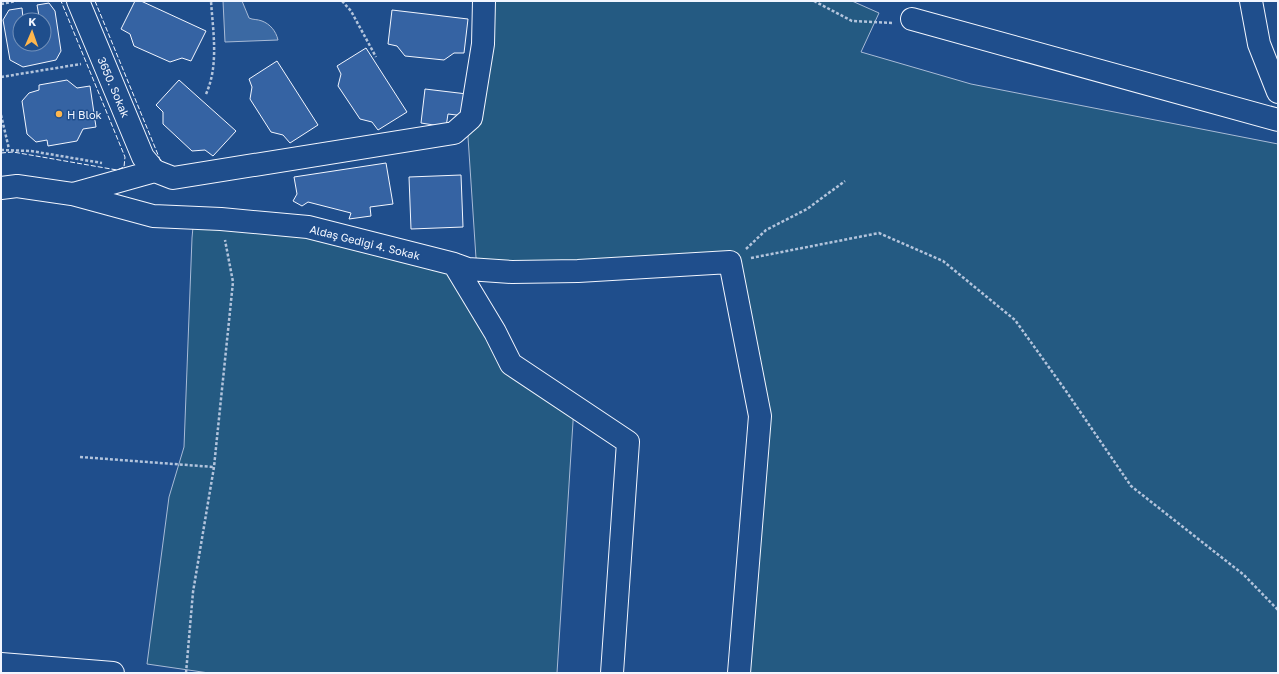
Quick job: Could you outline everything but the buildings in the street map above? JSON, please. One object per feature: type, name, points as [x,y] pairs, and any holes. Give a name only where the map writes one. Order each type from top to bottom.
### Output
[{"type":"street","name":"3650. Sokak","points":[[78,1],[143,157],[155,171]]},
{"type":"street","points":[[72,194],[155,171],[173,178],[454,133],[471,118],[483,44],[484,1]]},
{"type":"street","points":[[1251,1],[1259,44],[1278,92]]},
{"type":"street","points":[[912,20],[1278,120]]},
{"type":"street","name":"Aldaş Gediği 4. Sokak","points":[[1,188],[17,186],[72,194],[153,216],[308,227],[454,264],[468,269],[512,272],[578,271],[730,262]]},
{"type":"street","points":[[730,262],[760,416],[739,673]]},
{"type":"street","points":[[454,264],[495,332],[511,364],[628,442],[612,673]]},
{"type":"street","points":[[1,664],[113,673]]},
{"type":"path","points":[[1,4],[16,1]]},
{"type":"path","points":[[206,94],[212,82],[214,57],[211,1]]},
{"type":"path","points":[[342,1],[351,11],[376,57]]},
{"type":"path","points":[[814,1],[852,21],[888,23],[912,20]]},
{"type":"path","points":[[1,77],[82,64],[80,57]]},
{"type":"path","points":[[1,115],[9,150]]},
{"type":"path","points":[[1,150],[31,151],[104,164]]},
{"type":"path","points":[[730,262],[766,230],[807,210],[845,181]]},
{"type":"path","points":[[186,673],[193,592],[214,467],[233,282],[221,220]]},
{"type":"path","points":[[730,262],[879,233],[943,261],[1015,320],[1131,486],[1244,575],[1278,610]]},
{"type":"path","points":[[80,457],[214,467]]},
{"type":"shaded area","points":[[223,1],[242,1],[249,18],[260,20],[268,24],[274,31],[278,40],[225,42]]},
{"type":"shaded area","points":[[484,1],[852,1],[879,13],[861,52],[971,84],[1278,144],[1278,673],[739,673],[760,416],[730,262],[512,272],[476,258],[468,137]]},
{"type":"shaded area","points":[[239,221],[454,264],[511,364],[574,406],[557,673],[209,673],[147,664],[169,497],[184,447],[193,227]]},
{"type":"fence","points":[[1,153],[13,152],[117,170],[124,167],[125,157],[61,1]]},
{"type":"fence","points":[[95,1],[161,162]]},
{"type":"place","name":"H Blok","points":[[59,114]]}]
